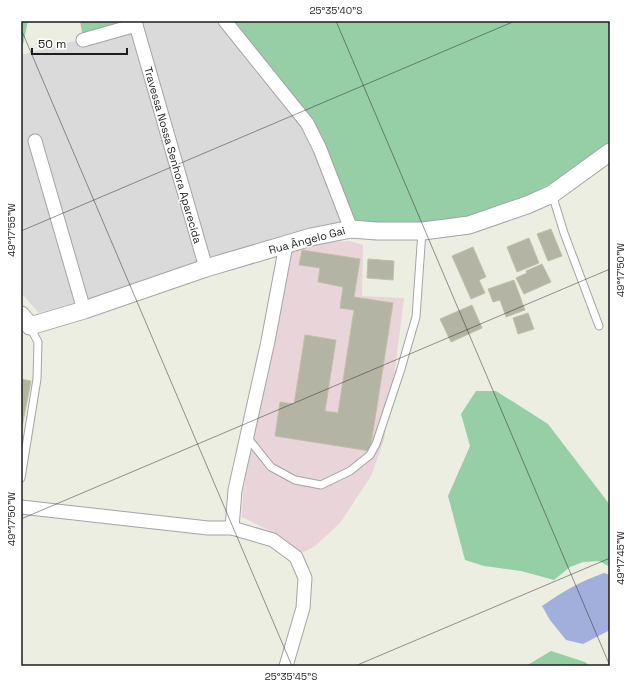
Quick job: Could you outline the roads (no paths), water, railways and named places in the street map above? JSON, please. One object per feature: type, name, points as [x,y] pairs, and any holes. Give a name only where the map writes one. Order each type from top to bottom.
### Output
[{"type":"street","points":[[225,21],[307,123],[320,149],[351,229]]},
{"type":"street","name":"Travessa Nossa Senhora Aparecida","points":[[82,40],[136,25],[206,268]]},
{"type":"street","points":[[35,141],[84,310]]},
{"type":"street","name":"Rua Ângelo Gai","points":[[24,324],[84,310],[206,268],[311,237],[351,229],[377,231],[422,231],[470,225],[527,205],[552,194],[610,152]]},
{"type":"street","points":[[232,528],[235,490],[268,341],[286,245]]},
{"type":"street","points":[[21,508],[208,528],[232,528],[273,540],[296,558],[306,578],[303,608],[286,666]]},
{"type":"lane","points":[[552,194],[564,232],[599,326]]},
{"type":"lane","points":[[247,436],[271,467],[295,480],[321,485],[350,471],[370,455],[379,437],[416,317],[422,231]]},
{"type":"lane","points":[[21,478],[37,379],[38,342],[24,324]]},
{"type":"water","points":[[604,573],[610,575],[610,630],[583,644],[566,640],[550,620],[542,606],[572,587]]}]
